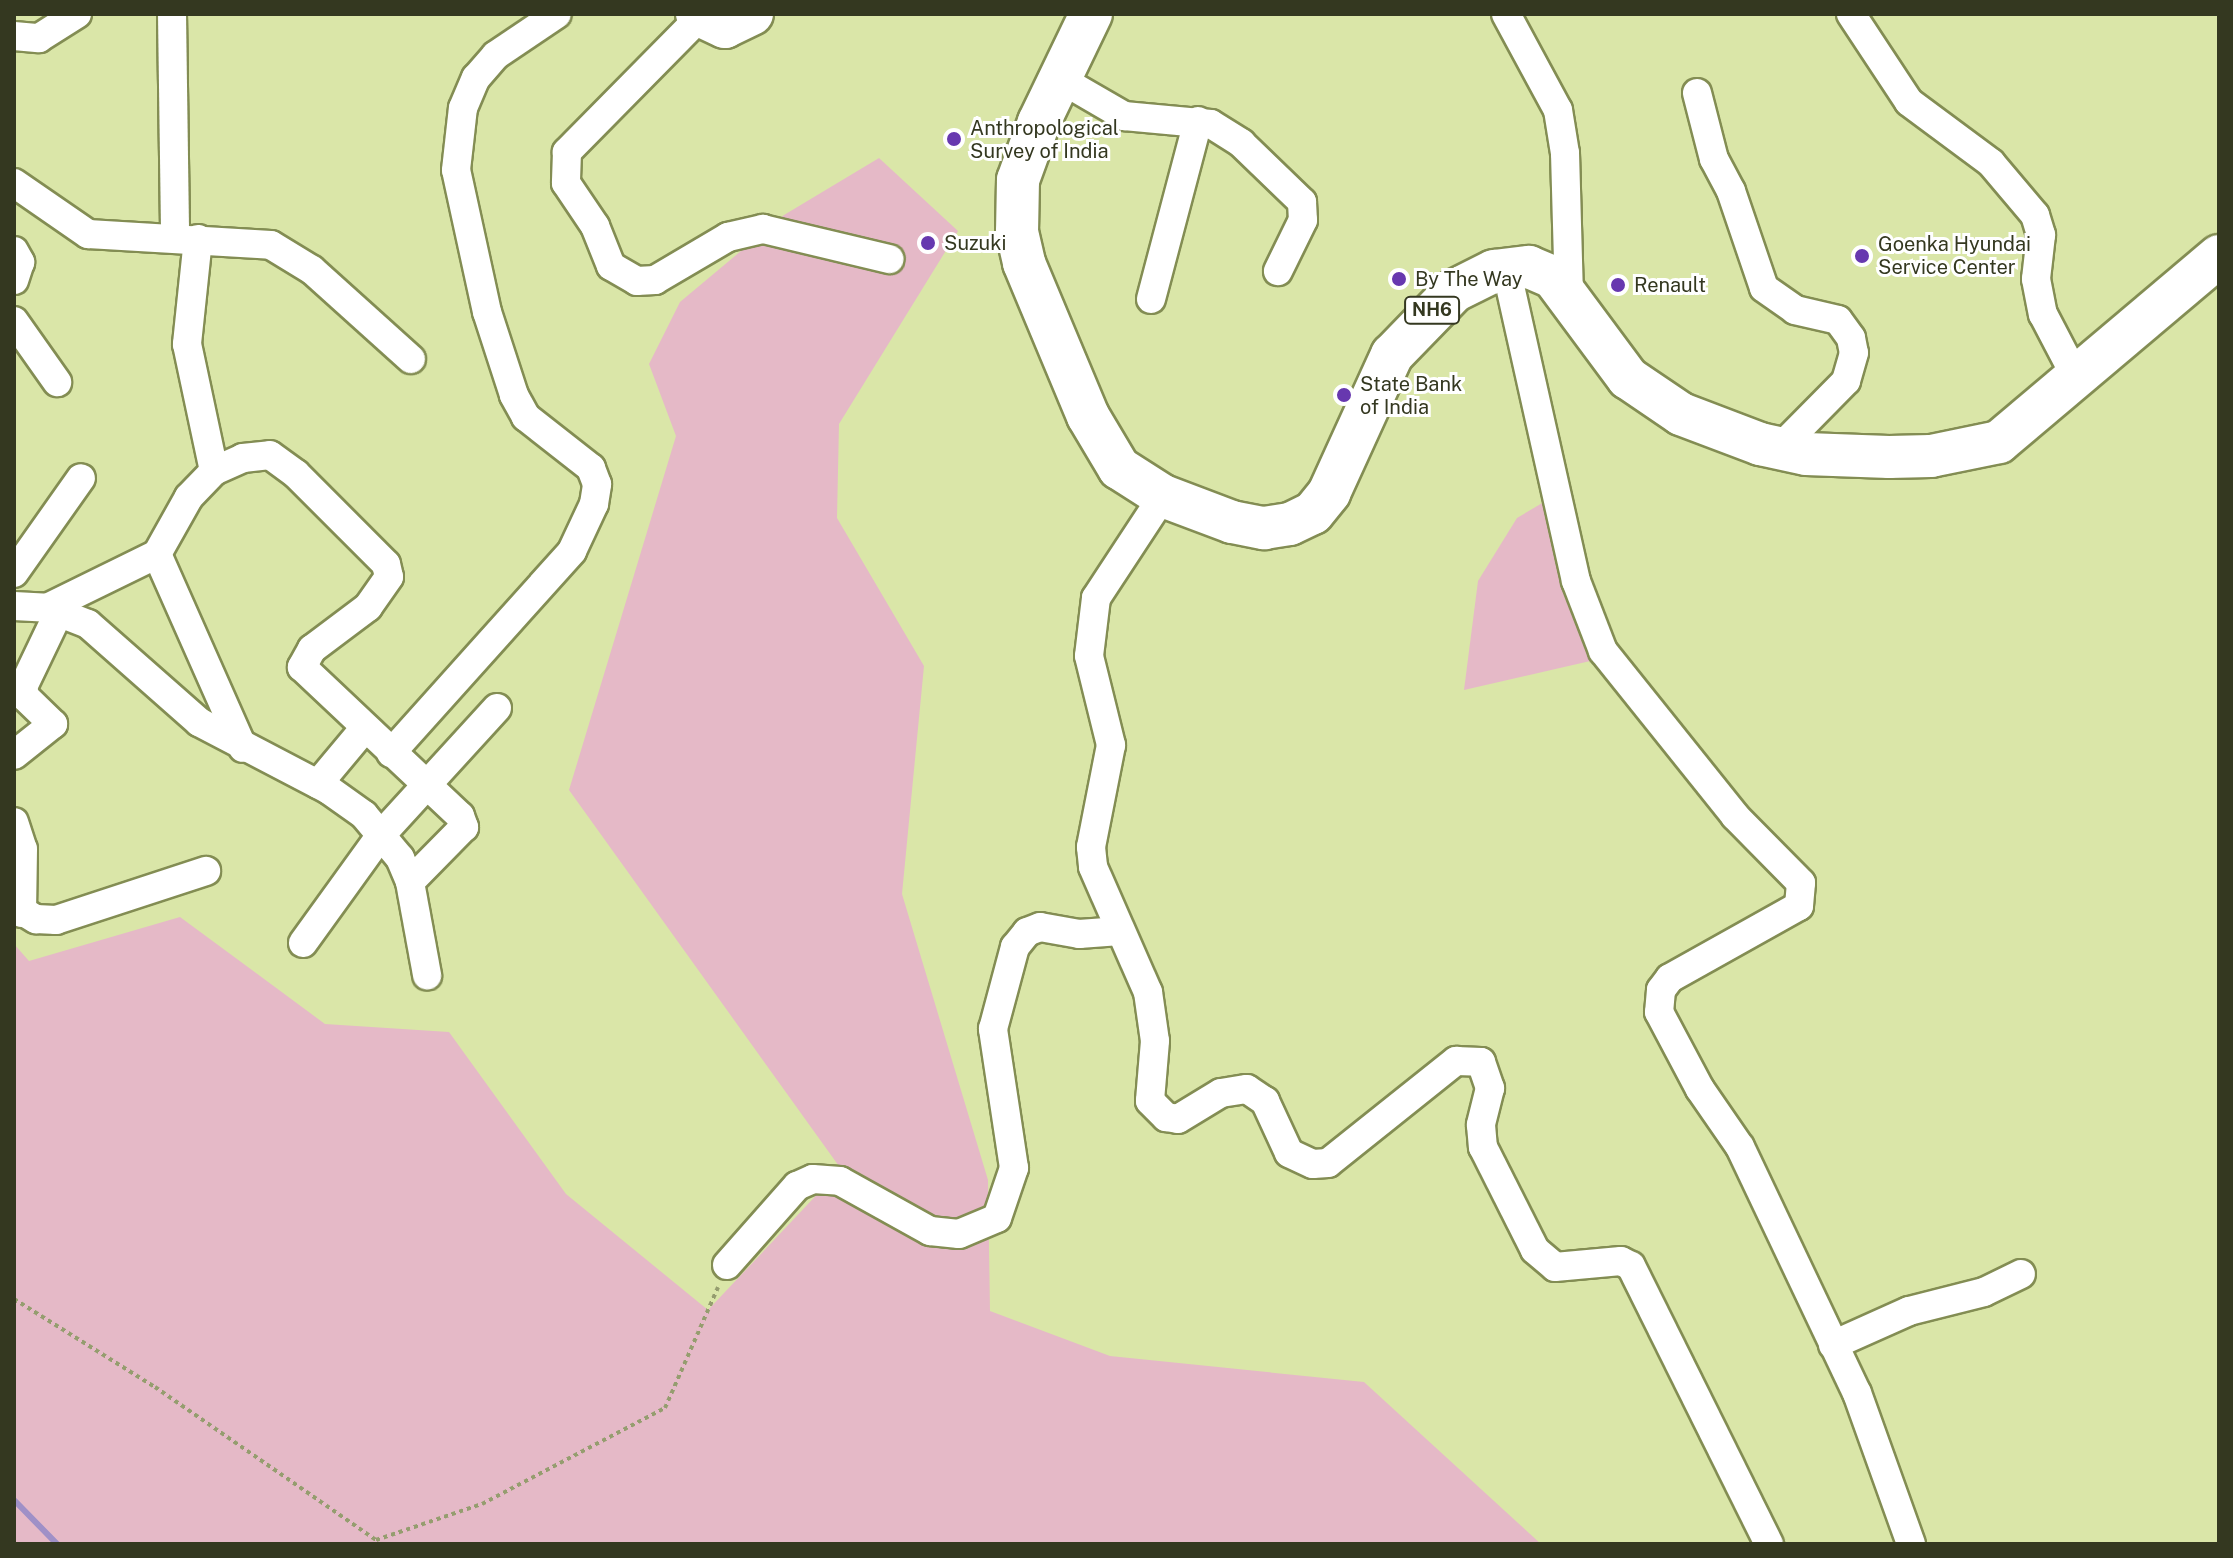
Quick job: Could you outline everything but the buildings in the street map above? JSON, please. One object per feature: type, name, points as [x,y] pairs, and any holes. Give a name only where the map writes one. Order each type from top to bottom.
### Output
[{"type":"highway","points":[[698,16],[725,27],[752,14]]},
{"type":"highway","name":"NH6","points":[[1091,14],[1062,80],[1039,122],[1018,180],[1017,232],[1024,263],[1103,445],[1119,468],[1163,496],[1264,528],[1290,524],[1313,513],[1329,493],[1374,387],[1408,336],[1454,291],[1506,268]]},
{"type":"highway","points":[[1506,268],[1540,271],[1569,293],[1607,353],[1652,397],[1727,434],[1780,448],[1874,457],[1970,449],[1999,442],[2027,423],[2076,377],[2219,256]]},
{"type":"street","points":[[14,36],[39,38],[77,14]]},
{"type":"street","points":[[172,14],[186,239],[187,344],[214,471]]},
{"type":"street","points":[[391,753],[572,551],[594,504],[597,484],[591,468],[526,417],[514,395],[487,312],[456,170],[461,119],[476,78],[496,55],[557,14]]},
{"type":"street","points":[[1506,14],[1558,110],[1566,164],[1569,293]]},
{"type":"street","points":[[1851,14],[1909,102],[1991,163],[2035,215],[2041,235],[2036,279],[2043,314],[2076,377]]},
{"type":"street","points":[[698,16],[567,152],[566,183],[595,226],[611,266],[637,281],[655,280],[728,237],[763,229],[889,259]]},
{"type":"street","points":[[1062,80],[1124,116],[1167,124],[1198,121],[1225,131],[1302,202],[1303,220],[1278,271]]},
{"type":"street","points":[[1697,93],[1714,159],[1764,288],[1795,310],[1838,320],[1851,338],[1854,353],[1846,381],[1780,448]]},
{"type":"street","points":[[1151,299],[1198,121]]},
{"type":"street","points":[[14,183],[88,234],[250,242],[290,255],[411,359]]},
{"type":"street","points":[[14,251],[20,262],[14,280]]},
{"type":"street","points":[[1506,268],[1576,581],[1603,651],[1735,816],[1801,883],[1799,906],[1670,978],[1661,990],[1659,1012],[1700,1089],[1740,1147],[1857,1393],[1911,1544]]},
{"type":"street","points":[[14,321],[57,382]]},
{"type":"street","points":[[14,755],[53,724],[25,697],[23,687],[53,610],[157,554],[189,497],[214,471],[243,458],[270,455],[296,474],[386,564],[384,590],[312,649],[302,667],[364,729],[460,816],[464,827],[410,882]]},
{"type":"street","points":[[16,564],[81,478]]},
{"type":"street","points":[[1163,496],[1096,598],[1091,616],[1089,656],[1111,745],[1091,847],[1093,867],[1148,992],[1155,1041],[1148,1095],[1166,1117],[1178,1119],[1234,1087],[1247,1089],[1265,1101],[1289,1153],[1301,1162],[1328,1163],[1456,1061],[1483,1064],[1490,1088],[1481,1125],[1483,1147],[1535,1250],[1555,1267],[1621,1261],[1631,1266],[1769,1544]]},
{"type":"street","points":[[157,554],[243,748]]},
{"type":"street","points":[[14,606],[53,610],[110,640],[199,722],[243,748],[318,784],[364,815],[400,858],[410,882],[427,975]]},
{"type":"street","points":[[303,943],[381,835],[497,708]]},
{"type":"street","points":[[318,784],[364,729]]},
{"type":"street","points":[[14,822],[23,849],[18,910],[56,920],[206,871]]},
{"type":"street","points":[[727,1265],[797,1186],[813,1179],[840,1181],[930,1231],[959,1234],[997,1218],[1014,1168],[993,1029],[1015,947],[1027,932],[1040,927],[1090,935],[1120,931]]},
{"type":"street","points":[[1833,1345],[1877,1323],[1937,1301],[1984,1292],[2021,1274]]},
{"type":"path","points":[[14,1299],[155,1387],[375,1542],[482,1504],[665,1408],[727,1265]]},
{"type":"shaded area","points":[[879,158],[958,231],[839,424],[837,518],[924,666],[902,894],[988,1180],[990,1311],[1110,1356],[1364,1382],[1541,1544],[14,1544],[14,944],[29,961],[180,917],[325,1024],[449,1032],[566,1194],[708,1310],[841,1169],[569,790],[676,436],[649,364],[680,302],[784,215]]},
{"type":"shaded area","points":[[1554,496],[1599,659],[1464,690],[1478,581],[1517,518]]},
{"type":"waterway","points":[[15,1501],[57,1544]]},
{"type":"place","name":"Anthropological Survey of India","points":[[954,139]]},
{"type":"place","name":"Suzuki","points":[[928,243]]},
{"type":"place","name":"Goenka Hyundai Service Center","points":[[1862,256]]},
{"type":"place","name":"By The Way","points":[[1399,279]]},
{"type":"place","name":"Renault","points":[[1618,285]]},
{"type":"place","name":"State Bank of India","points":[[1344,395]]}]
